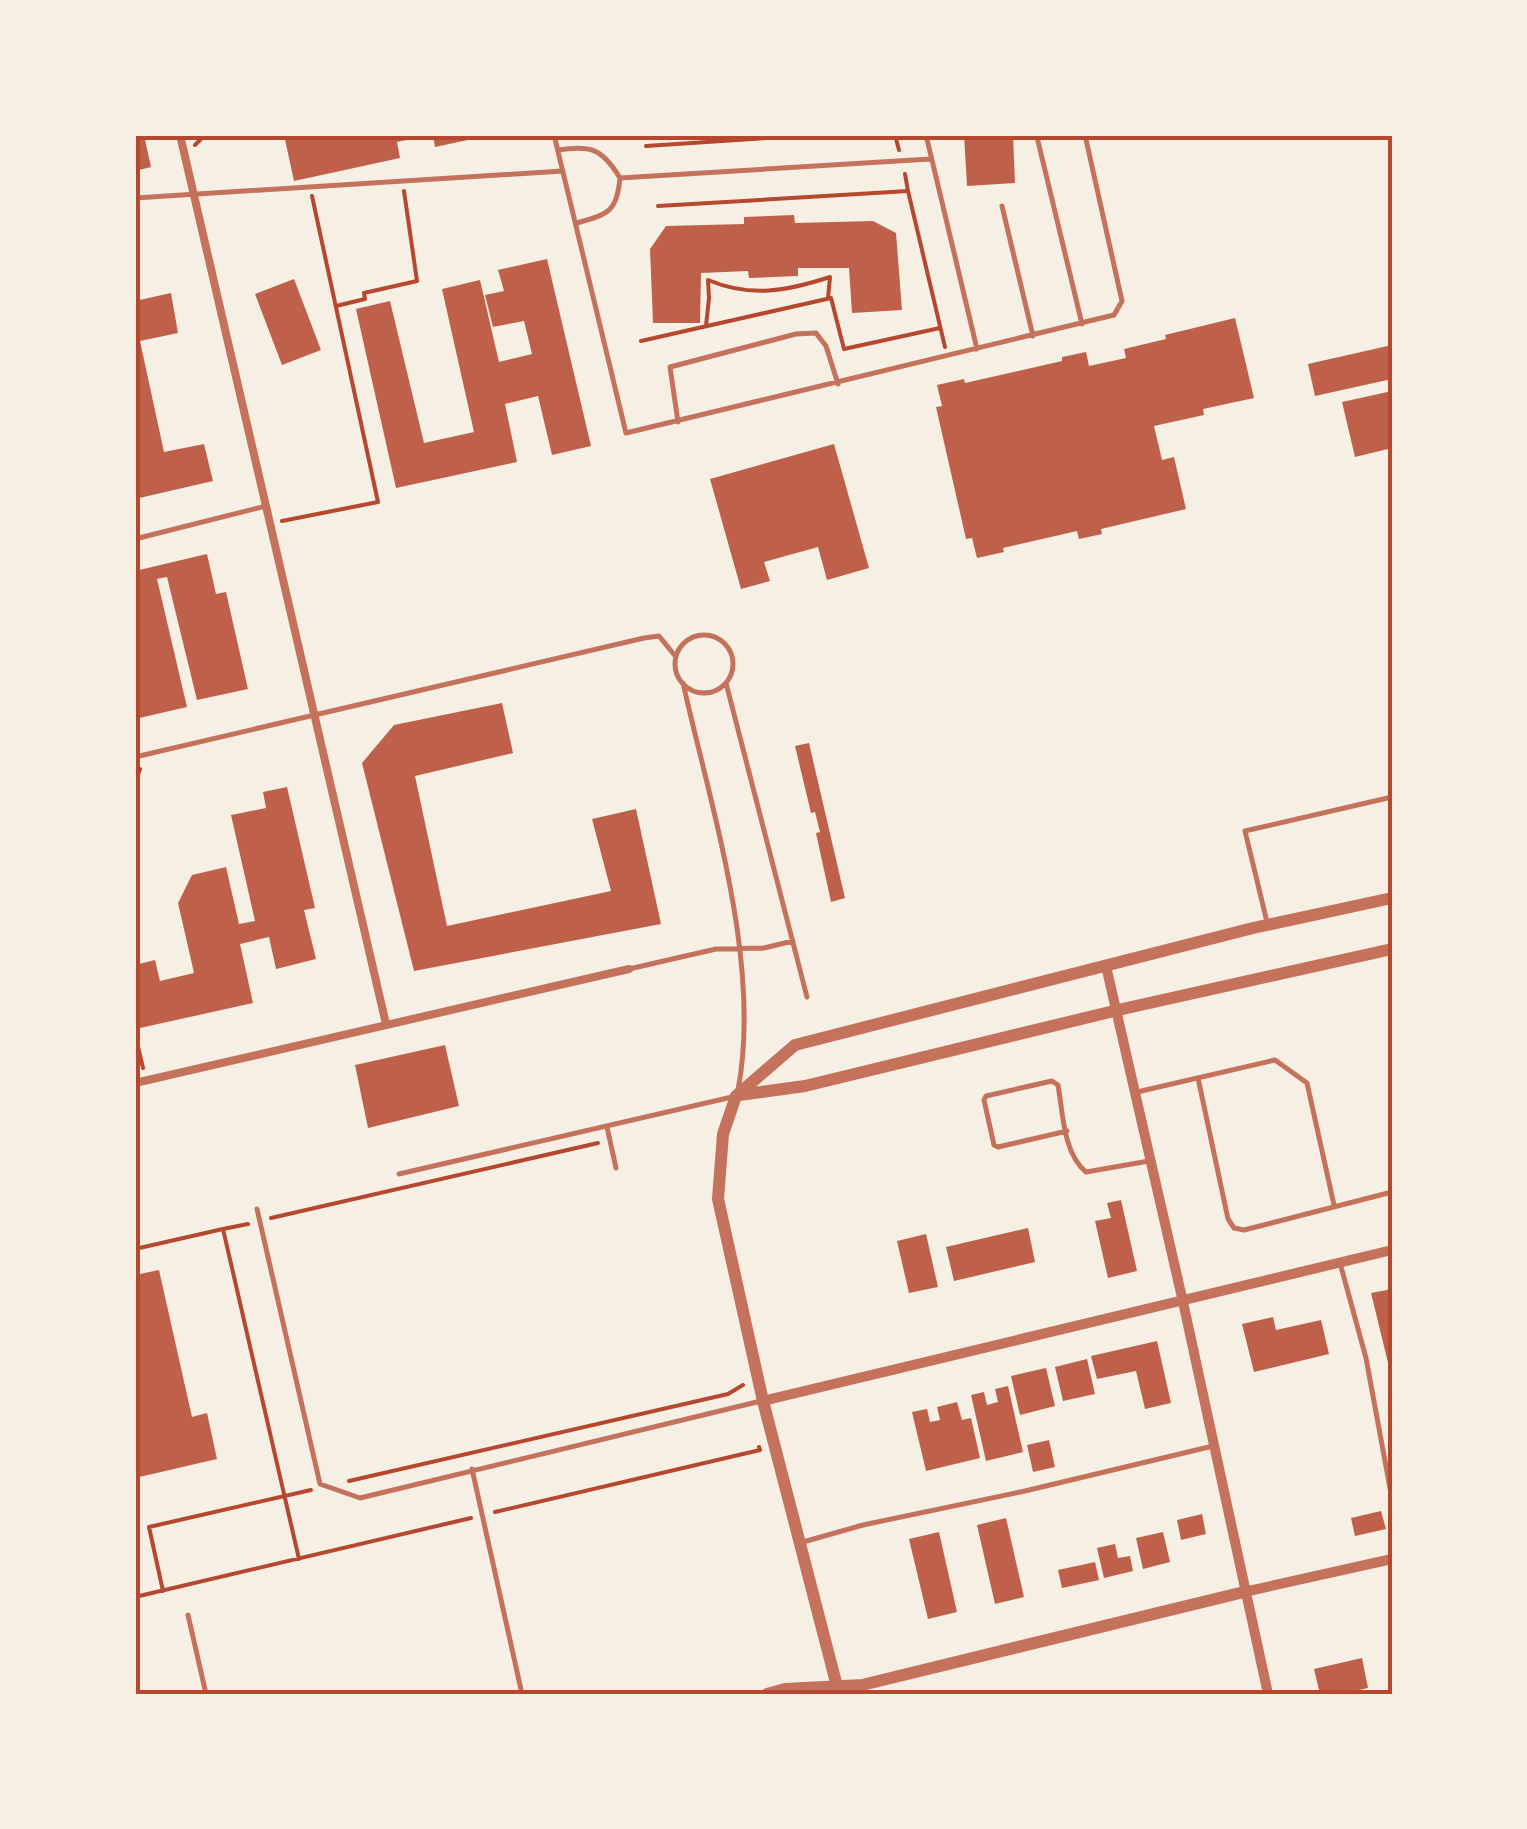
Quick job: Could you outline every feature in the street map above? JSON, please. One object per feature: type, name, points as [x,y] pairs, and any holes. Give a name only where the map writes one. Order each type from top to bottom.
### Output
[{"type":"street","points":[[180,135],[386,1024]]},
{"type":"street","points":[[838,1691],[799,1543],[756,1403],[718,1199],[723,1134],[736,1096],[795,1045],[1268,925],[1392,898]]},
{"type":"street","points":[[736,1096],[805,1086],[1392,949]]},
{"type":"street","points":[[1106,966],[1184,1302],[1268,1694]]},
{"type":"street","points":[[135,1083],[630,968]]},
{"type":"street","points":[[756,1403],[1392,1250]]},
{"type":"street","points":[[766,1694],[785,1690],[838,1691],[1392,1560]]},
{"type":"lane","points":[[554,135],[626,433],[1114,315],[1122,302],[1085,135]]},
{"type":"lane","points":[[926,135],[977,350]]},
{"type":"lane","points":[[1037,136],[1082,324]]},
{"type":"lane","points":[[558,150],[582,146],[598,152],[620,178],[618,200],[608,213],[577,223]]},
{"type":"lane","points":[[620,178],[930,159]]},
{"type":"lane","points":[[135,198],[563,171]]},
{"type":"lane","points":[[1002,206],[1033,336]]},
{"type":"lane","points":[[678,422],[670,367],[796,334],[816,334],[826,346],[838,384]]},
{"type":"lane","points":[[135,539],[266,506]]},
{"type":"lane","points":[[135,757],[644,638],[659,636],[676,657]]},
{"type":"lane","points":[[398,1174],[736,1096],[744,1028],[742,949],[675,666],[680,648],[694,636],[713,636],[728,648],[732,656],[731,675],[726,684],[700,692],[682,684]]},
{"type":"lane","points":[[726,684],[807,997]]},
{"type":"lane","points":[[1268,925],[1245,831],[1392,798]]},
{"type":"lane","points":[[630,968],[716,949],[764,948],[794,940]]},
{"type":"lane","points":[[1137,1092],[1275,1060],[1307,1083],[1334,1207]]},
{"type":"lane","points":[[1198,1078],[1228,1219],[1234,1228],[1244,1230],[1392,1192]]},
{"type":"lane","points":[[1067,1131],[998,1147],[984,1100],[986,1096],[1052,1081],[1058,1085],[1077,1164],[1086,1172],[1152,1160]]},
{"type":"lane","points":[[607,1126],[616,1168]]},
{"type":"lane","points":[[257,1209],[320,1484],[324,1486],[360,1498],[756,1403]]},
{"type":"lane","points":[[1340,1263],[1366,1358],[1392,1499]]},
{"type":"lane","points":[[799,1543],[863,1524],[1012,1494],[1213,1446]]},
{"type":"lane","points":[[472,1469],[522,1694]]},
{"type":"lane","points":[[188,1615],[206,1694]]},
{"type":"path","points":[[646,146],[812,135]]},
{"type":"path","points":[[896,135],[947,357]]},
{"type":"path","points":[[336,306],[365,300],[364,293],[416,281],[402,181]]},
{"type":"path","points":[[270,524],[378,502],[310,187]]},
{"type":"path","points":[[658,206],[908,191]]},
{"type":"path","points":[[706,326],[708,280],[729,289],[766,292],[797,289],[828,277],[828,299]]},
{"type":"path","points":[[135,1034],[146,1080]]},
{"type":"path","points":[[135,1249],[610,1140]]},
{"type":"path","points":[[223,1229],[299,1559]]},
{"type":"path","points":[[163,1590],[149,1528],[728,1394],[744,1385],[756,1403]]},
{"type":"path","points":[[135,1597],[760,1450],[757,1436]]},
{"type":"building","points":[[135,135],[144,135],[151,167],[135,171]]},
{"type":"building","points":[[284,135],[421,137],[397,142],[400,158],[294,181]]},
{"type":"building","points":[[433,135],[482,135],[482,137],[435,147]]},
{"type":"building","points":[[964,135],[1013,135],[1015,183],[967,186]]},
{"type":"building","points":[[794,215],[795,223],[873,221],[896,233],[902,310],[852,313],[849,268],[798,268],[798,276],[749,278],[748,271],[701,273],[700,323],[653,323],[650,249],[666,226],[744,224],[744,217]]},
{"type":"building","points":[[547,259],[591,446],[552,455],[538,396],[505,404],[517,462],[396,488],[356,309],[390,301],[424,443],[474,432],[442,289],[480,280],[499,362],[532,354],[524,321],[493,327],[485,295],[504,291],[498,270]]},
{"type":"building","points":[[294,279],[321,350],[282,365],[255,294]]},
{"type":"building","points":[[171,293],[178,333],[140,341],[164,452],[204,444],[213,481],[135,499],[135,301]]},
{"type":"building","points":[[1235,318],[1254,398],[1203,409],[1204,415],[1154,426],[1162,460],[1174,457],[1186,509],[1101,529],[1102,534],[1079,539],[1077,531],[977,558],[972,538],[966,539],[936,407],[942,406],[937,385],[964,379],[965,383],[1086,352],[1089,366],[1126,358],[1124,349]]},
{"type":"building","points":[[1392,345],[1392,379],[1315,396],[1308,364]]},
{"type":"building","points":[[1392,391],[1392,448],[1355,457],[1342,402]]},
{"type":"building","points":[[834,444],[869,568],[827,580],[818,547],[764,562],[770,581],[741,589],[710,479]]},
{"type":"building","points":[[207,554],[216,594],[226,592],[248,689],[197,700],[167,577],[157,579],[187,707],[135,719],[135,614],[139,613],[135,571]]},
{"type":"building","points":[[502,703],[513,753],[415,776],[447,926],[611,891],[592,819],[636,809],[661,924],[414,971],[362,763],[394,725]]},
{"type":"building","points":[[809,743],[845,898],[831,902],[816,833],[820,832],[815,812],[811,813],[795,746]]},
{"type":"building","points":[[287,787],[315,908],[304,910],[316,959],[276,969],[269,937],[240,944],[253,1003],[140,1028],[135,1007],[135,965],[155,960],[160,981],[194,973],[178,903],[192,875],[226,867],[239,924],[255,921],[231,815],[266,808],[263,792]]},
{"type":"building","points":[[445,1045],[459,1106],[368,1128],[355,1065]]},
{"type":"building","points":[[1121,1200],[1137,1271],[1108,1278],[1095,1221],[1111,1218],[1107,1203]]},
{"type":"building","points":[[1028,1228],[1035,1262],[954,1281],[946,1247]]},
{"type":"building","points":[[926,1234],[938,1287],[909,1293],[897,1241]]},
{"type":"building","points":[[159,1270],[192,1417],[207,1413],[217,1459],[135,1478],[135,1275]]},
{"type":"building","points":[[1392,1289],[1392,1375],[1391,1375],[1371,1293]]},
{"type":"building","points":[[1273,1317],[1276,1330],[1321,1320],[1329,1354],[1254,1372],[1242,1324]]},
{"type":"building","points":[[1157,1341],[1171,1403],[1145,1409],[1136,1371],[1097,1379],[1091,1356]]},
{"type":"building","points":[[1087,1359],[1095,1394],[1063,1401],[1055,1367]]},
{"type":"building","points":[[1046,1368],[1055,1406],[1020,1415],[1011,1376]]},
{"type":"building","points":[[1008,1386],[1023,1452],[986,1461],[971,1395],[984,1392],[987,1405],[998,1402],[995,1389]]},
{"type":"building","points":[[957,1402],[962,1420],[971,1418],[980,1458],[926,1471],[912,1412],[927,1409],[930,1422],[940,1420],[937,1407]]},
{"type":"building","points":[[1049,1440],[1055,1467],[1033,1472],[1027,1445]]},
{"type":"building","points":[[1381,1511],[1386,1529],[1355,1536],[1351,1518]]},
{"type":"building","points":[[1202,1514],[1206,1534],[1181,1540],[1177,1520]]},
{"type":"building","points":[[1006,1518],[1024,1597],[995,1604],[977,1525]]},
{"type":"building","points":[[939,1532],[957,1612],[928,1619],[909,1539]]},
{"type":"building","points":[[1163,1532],[1170,1562],[1143,1569],[1136,1538]]},
{"type":"building","points":[[1115,1544],[1118,1558],[1130,1556],[1133,1571],[1104,1578],[1097,1548]]},
{"type":"building","points":[[1095,1562],[1099,1580],[1062,1588],[1058,1570]]},
{"type":"building","points":[[1362,1658],[1368,1688],[1320,1694],[1314,1669]]}]
